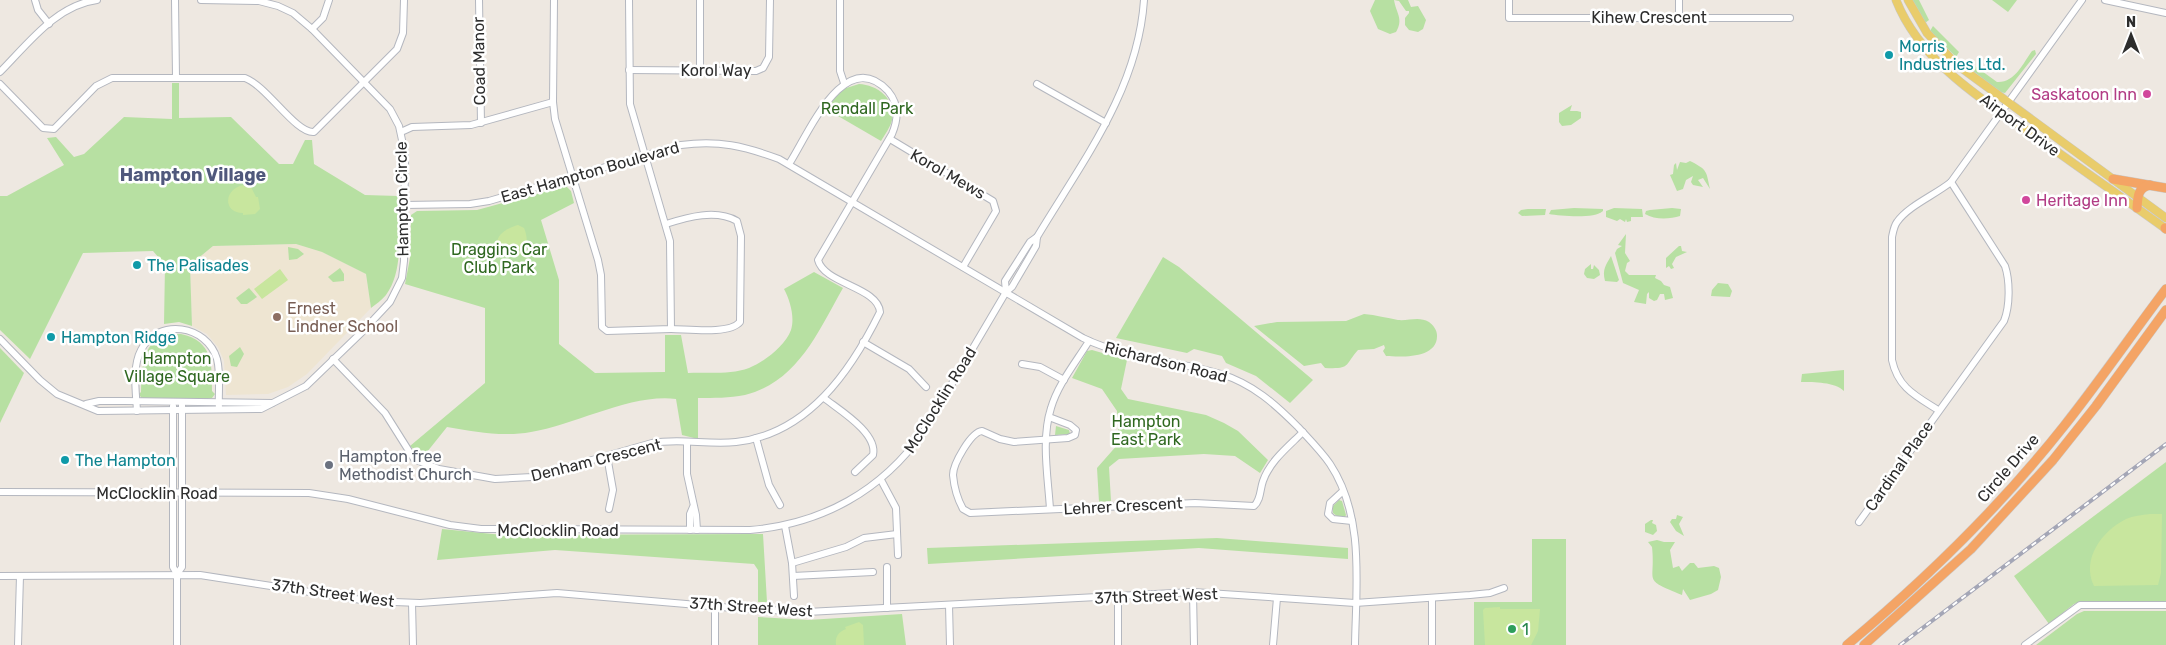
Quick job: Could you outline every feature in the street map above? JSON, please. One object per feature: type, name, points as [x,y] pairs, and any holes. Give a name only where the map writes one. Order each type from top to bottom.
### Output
[{"type":"highway","points":[[2113,179],[2166,188]]},
{"type":"highway","points":[[2137,208],[2140,190],[2151,185]]},
{"type":"highway","name":"Circle Drive","points":[[1847,645],[1923,580],[2000,500],[2064,426],[2166,289]]},
{"type":"highway","name":"Circle Drive","points":[[1864,645],[1971,549],[2053,460],[2096,406],[2166,310]]},
{"type":"main road","name":"Airport Drive","points":[[1896,0],[1908,25],[1929,53],[1950,72],[2002,113],[2137,208],[2166,226]]},
{"type":"main road","name":"Airport Drive","points":[[1908,0],[1927,33],[1945,54],[2008,103],[2138,198],[2166,226]]},
{"type":"street","points":[[35,0],[38,10],[48,24]]},
{"type":"street","points":[[0,72],[48,24],[73,7],[97,0]]},
{"type":"street","points":[[175,0],[176,78]]},
{"type":"street","name":"Hampton Circle","points":[[0,339],[52,390],[66,399],[86,404],[98,411],[173,411],[272,403],[306,386],[388,305],[396,292],[402,278],[404,261],[404,154],[401,132],[390,109],[312,29],[293,13],[269,3],[201,0]]},
{"type":"street","points":[[312,29],[323,18],[329,0]]},
{"type":"street","points":[[0,84],[43,128],[50,130],[105,80],[119,78],[237,78],[250,80],[260,87],[303,130],[309,133],[314,132],[394,54],[400,44],[404,28],[404,0]]},
{"type":"street","name":"Coad Manor","points":[[479,0],[481,123]]},
{"type":"street","points":[[554,0],[553,102],[557,126],[600,268],[602,327],[608,331],[724,330],[733,327],[740,322],[741,236],[737,221],[724,217],[697,216],[666,224]]},
{"type":"street","points":[[629,0],[630,104],[666,224],[671,248],[671,329]]},
{"type":"street","points":[[700,0],[700,70]]},
{"type":"street","name":"Korol Way","points":[[629,70],[756,71],[766,66],[769,57],[770,0]]},
{"type":"street","points":[[840,0],[840,71],[844,83]]},
{"type":"street","name":"McClocklin Road","points":[[0,492],[322,495],[348,499],[450,525],[491,530],[750,530],[785,526],[834,510],[881,480],[905,457],[924,431],[1006,292],[1005,281],[1030,242],[1037,237],[1106,123],[1120,96],[1135,56],[1144,0]]},
{"type":"street","name":"Kihew Crescent","points":[[1509,0],[1509,18],[1790,18]]},
{"type":"street","points":[[1679,0],[1679,17]]},
{"type":"street","points":[[1938,410],[1907,389],[1894,372],[1892,360],[1892,237],[1896,223],[1906,212],[1936,194],[1951,182],[2082,0]]},
{"type":"street","points":[[2105,0],[2166,13]]},
{"type":"street","points":[[789,164],[832,94],[844,83],[856,80],[869,80],[887,91],[895,103],[895,126],[890,139],[852,202]]},
{"type":"street","points":[[1037,84],[1106,123]]},
{"type":"street","points":[[401,132],[412,127],[454,127],[481,123],[553,102]]},
{"type":"street","name":"Korol Mews","points":[[890,139],[993,201],[996,211],[963,267]]},
{"type":"street","name":"East Hampton Boulevard","points":[[404,205],[479,203],[681,144],[718,142],[750,148],[789,164],[1006,292]]},
{"type":"street","name":"Cardinal Place","points":[[1859,522],[2004,321],[2007,309],[2005,266],[1951,182]]},
{"type":"street","name":"Denham Crescent","points":[[334,359],[386,413],[414,459],[427,466],[476,476],[508,478],[538,475],[652,444],[687,442],[725,443],[756,438],[790,423],[824,398],[838,382],[880,312],[880,307],[873,300],[825,272],[818,260],[852,202]]},
{"type":"street","name":"Richardson Road","points":[[1006,292],[1089,341],[1123,352],[1208,371],[1236,380],[1270,400],[1302,432],[1330,464],[1344,491],[1352,521],[1356,542],[1355,645]]},
{"type":"street","points":[[137,411],[136,366],[140,351],[154,335],[168,329],[184,329],[198,334],[214,352],[218,368],[218,406]]},
{"type":"street","name":"Lehrer Crescent","points":[[1089,341],[1064,380],[1052,405],[1049,417],[1047,440],[1050,509],[1195,503],[1254,506],[1258,503],[1264,479],[1269,469],[1302,432]]},
{"type":"street","points":[[863,342],[909,369],[926,386]]},
{"type":"street","points":[[1022,364],[1040,367],[1064,380]]},
{"type":"street","points":[[824,398],[857,423],[873,445],[873,456],[855,472]]},
{"type":"street","name":"Hampton Circle","points":[[86,404],[99,401],[218,406]]},
{"type":"street","points":[[173,403],[173,567],[177,574],[177,645]]},
{"type":"street","points":[[177,574],[182,567],[182,403]]},
{"type":"street","points":[[1049,417],[1070,425],[1076,433],[1070,438],[1007,441],[986,431],[979,431],[973,435],[958,460],[953,474],[960,505],[966,512],[1050,509]]},
{"type":"street","points":[[756,438],[769,485],[780,505]]},
{"type":"street","points":[[687,442],[687,474],[696,515],[693,530]]},
{"type":"street","points":[[607,456],[613,490],[609,509]]},
{"type":"street","points":[[881,480],[896,508],[898,555]]},
{"type":"street","points":[[1344,491],[1330,503],[1328,514],[1333,519],[1352,521]]},
{"type":"street","points":[[785,526],[792,563],[794,596]]},
{"type":"street","points":[[792,563],[816,558],[864,538],[897,534]]},
{"type":"street","points":[[887,568],[887,608]]},
{"type":"street","points":[[793,576],[873,572]]},
{"type":"street","name":"37th Street West","points":[[0,576],[177,574],[221,576],[354,600],[412,603],[557,593],[807,612],[1193,592],[1355,603],[1490,593],[1504,588]]},
{"type":"street","points":[[18,645],[20,576]]},
{"type":"street","points":[[1193,592],[1194,645]]},
{"type":"street","points":[[1118,596],[1118,645]]},
{"type":"street","points":[[1273,645],[1277,598]]},
{"type":"street","points":[[1432,598],[1432,645]]},
{"type":"street","points":[[412,603],[413,645]]},
{"type":"street","points":[[949,605],[950,645]]},
{"type":"street","points":[[2025,645],[2080,605],[2166,605]]},
{"type":"street","points":[[715,606],[715,645]]},
{"type":"shaded area","name":"Ernest Lindner School","points":[[296,244],[322,252],[366,274],[371,308],[307,374],[288,387],[268,394],[226,395],[224,361],[218,347],[207,334],[192,326],[190,265],[213,246]]},
{"type":"green space","points":[[1375,0],[1394,0],[1399,20],[1396,32],[1390,34],[1378,29],[1370,11]]},
{"type":"green space","points":[[1394,0],[1408,0],[1411,7],[1418,6],[1426,20],[1423,29],[1418,32],[1409,30],[1405,25],[1405,18],[1409,11],[1406,11],[1399,1]]},
{"type":"green space","points":[[1911,0],[1919,0],[1929,20],[1925,23]]},
{"type":"green space","points":[[1992,0],[2017,0],[2008,12]]},
{"type":"green space","points":[[1933,26],[1959,52],[1956,57],[1930,31]]},
{"type":"green space","points":[[2035,50],[2036,54],[2005,93],[2000,92],[1963,63],[1968,61],[1997,82],[2003,81],[2014,76],[2032,51]]},
{"type":"green space","points":[[172,83],[179,83],[179,118],[231,117],[279,164],[293,164],[305,140],[312,140],[314,164],[365,195],[398,196],[399,247],[396,273],[392,285],[386,295],[371,308],[366,274],[322,252],[296,244],[213,246],[190,265],[192,326],[179,322],[164,324],[165,265],[153,251],[83,253],[30,359],[0,330],[0,196],[7,196],[64,165],[47,138],[56,137],[74,157],[84,154],[124,117],[172,119]]},
{"type":"green space","name":"Rendall Park","points":[[859,84],[878,90],[884,94],[891,105],[892,120],[881,141],[826,109],[840,90]]},
{"type":"green space","points":[[1572,105],[1570,111],[1581,112],[1581,118],[1571,125],[1562,126],[1559,122],[1559,113]]},
{"type":"green space","points":[[1690,161],[1703,169],[1708,178],[1710,189],[1703,178],[1698,180],[1703,187],[1693,185],[1691,182],[1693,176],[1686,180],[1683,189],[1677,191],[1670,175],[1673,174],[1674,165],[1676,163],[1677,170],[1680,162],[1686,163]]},
{"type":"green space","points":[[244,185],[251,187],[256,197],[258,197],[260,209],[255,214],[243,215],[243,213],[231,209],[229,205],[229,195],[232,191]]},
{"type":"green space","name":"Draggins Car Club Park","points":[[566,186],[571,191],[574,203],[541,220],[559,280],[559,344],[595,373],[665,372],[665,335],[681,335],[688,373],[726,372],[749,368],[773,353],[784,342],[791,330],[791,309],[784,289],[814,272],[843,288],[805,352],[793,367],[779,379],[745,395],[698,398],[698,439],[682,435],[676,399],[659,398],[622,405],[531,432],[489,433],[447,427],[423,457],[410,446],[485,383],[485,308],[405,284],[410,258],[411,215],[417,211],[477,210]]},
{"type":"green space","points":[[1574,208],[1603,209],[1603,211],[1599,214],[1586,216],[1549,214],[1551,210]]},
{"type":"green space","points":[[1614,208],[1642,209],[1643,217],[1631,217],[1631,221],[1627,222],[1626,219],[1625,222],[1620,219],[1617,221],[1606,217],[1606,211]]},
{"type":"green space","points":[[1546,209],[1545,215],[1522,216],[1518,213],[1521,210]]},
{"type":"green space","points":[[1681,209],[1680,216],[1662,218],[1645,214],[1646,211],[1650,210]]},
{"type":"green space","points":[[518,225],[524,228],[527,239],[526,247],[517,257],[505,256],[497,245],[499,236],[507,229]]},
{"type":"green space","points":[[1626,234],[1625,253],[1630,261],[1627,263],[1625,271],[1629,275],[1656,275],[1655,278],[1670,287],[1673,298],[1665,300],[1664,294],[1660,294],[1657,300],[1654,301],[1649,298],[1649,292],[1646,304],[1634,302],[1639,290],[1623,283],[1615,253],[1622,246],[1618,245]]},
{"type":"green space","points":[[1681,246],[1682,251],[1687,252],[1676,257],[1672,264],[1674,268],[1671,269],[1669,266],[1666,268],[1666,258]]},
{"type":"green space","points":[[288,247],[298,249],[304,254],[297,259],[289,260]]},
{"type":"green space","points":[[1611,256],[1619,280],[1617,282],[1605,281],[1604,277],[1604,270]]},
{"type":"green space","points":[[1163,257],[1179,267],[1313,380],[1290,403],[1256,376],[1226,363],[1222,356],[1194,349],[1187,353],[1116,338]]},
{"type":"green space","points":[[1591,264],[1591,269],[1593,269],[1594,265],[1599,270],[1600,275],[1594,279],[1587,278],[1584,274],[1585,269]]},
{"type":"green space","points":[[340,268],[344,274],[344,281],[333,282],[328,277]]},
{"type":"green space","points":[[280,269],[288,280],[262,299],[254,289]]},
{"type":"green space","points":[[1718,283],[1728,284],[1732,291],[1730,297],[1711,296],[1712,290]]},
{"type":"green space","points":[[249,288],[257,297],[247,304],[241,304],[236,298]]},
{"type":"green space","points":[[1364,314],[1398,320],[1425,320],[1436,329],[1436,343],[1432,349],[1418,355],[1400,357],[1386,356],[1383,351],[1384,345],[1374,349],[1358,350],[1343,367],[1325,368],[1321,363],[1304,366],[1254,326],[1277,322],[1346,321]]},
{"type":"green space","name":"Hampton Village Square","points":[[181,334],[192,337],[205,348],[211,363],[212,391],[215,394],[212,398],[207,399],[142,399],[139,394],[141,392],[142,370],[147,351],[159,338]]},
{"type":"green space","points":[[240,347],[244,354],[237,367],[231,366],[229,356]]},
{"type":"green space","points":[[0,348],[24,373],[0,423]]},
{"type":"green space","name":"Hampton East Park","points":[[1092,350],[1127,360],[1121,389],[1128,399],[1206,415],[1238,431],[1268,460],[1260,473],[1235,456],[1204,454],[1119,459],[1109,467],[1111,501],[1099,502],[1097,468],[1119,443],[1117,411],[1102,389],[1072,378],[1087,351]]},
{"type":"green space","points":[[1844,370],[1844,391],[1830,384],[1801,382],[1802,374]]},
{"type":"green space","points":[[1056,426],[1069,430],[1070,434],[1055,435]]},
{"type":"green space","points":[[2166,462],[2166,601],[2083,601],[2074,604],[2049,624],[2014,576]]},
{"type":"green space","points":[[1339,500],[1342,501],[1345,517],[1338,517],[1333,513],[1333,506]]},
{"type":"green space","points":[[2150,514],[2162,514],[2161,573],[2158,585],[2094,586],[2090,566],[2092,556],[2102,538],[2117,524],[2126,519]]},
{"type":"green space","points":[[1677,515],[1683,517],[1679,524],[1684,536],[1676,531],[1670,522],[1672,519],[1676,519]]},
{"type":"green space","points":[[1651,520],[1656,525],[1657,531],[1653,535],[1645,532],[1645,524]]},
{"type":"green space","points":[[442,529],[503,535],[763,534],[767,602],[758,602],[758,570],[754,564],[555,550],[437,560]]},
{"type":"green space","points":[[1217,538],[1348,548],[1348,559],[1199,548],[928,564],[927,548]]},
{"type":"green space","points":[[1532,539],[1566,539],[1566,645],[1474,645],[1474,602],[1532,602]]},
{"type":"green space","points":[[1657,540],[1675,542],[1670,550],[1673,568],[1679,566],[1682,571],[1690,563],[1694,563],[1698,568],[1714,566],[1719,568],[1721,577],[1718,590],[1690,600],[1683,589],[1682,595],[1656,582],[1652,574],[1652,547],[1648,542]]},
{"type":"green space","name":"1","points":[[1500,607],[1500,609],[1540,609],[1538,631],[1531,645],[1485,645],[1483,610],[1485,608]]},
{"type":"green space","points":[[2084,611],[2166,611],[2166,645],[2036,645],[2077,614]]},
{"type":"green space","points":[[902,614],[906,645],[758,645],[758,617],[808,620]]},
{"type":"green space","points":[[859,622],[863,625],[864,645],[836,645],[838,635],[846,629],[845,627]]},
{"type":"railway","points":[[1900,645],[2166,444]]},
{"type":"place","name":"Morris Industries Ltd.","points":[[1889,55]]},
{"type":"place","name":"Saskatoon Inn","points":[[2147,94]]},
{"type":"place","name":"Heritage Inn","points":[[2026,200]]},
{"type":"place","name":"The Palisades","points":[[137,265]]},
{"type":"place","name":"Ernest Lindner School","points":[[277,317]]},
{"type":"place","name":"Hampton Ridge","points":[[51,337]]},
{"type":"place","name":"The Hampton","points":[[65,460]]},
{"type":"place","name":"Hampton free Methodist Church","points":[[329,465]]},
{"type":"place","name":"1","points":[[1512,629]]},
{"type":"district","name":"Hampton Village","points":[[193,175]]}]
